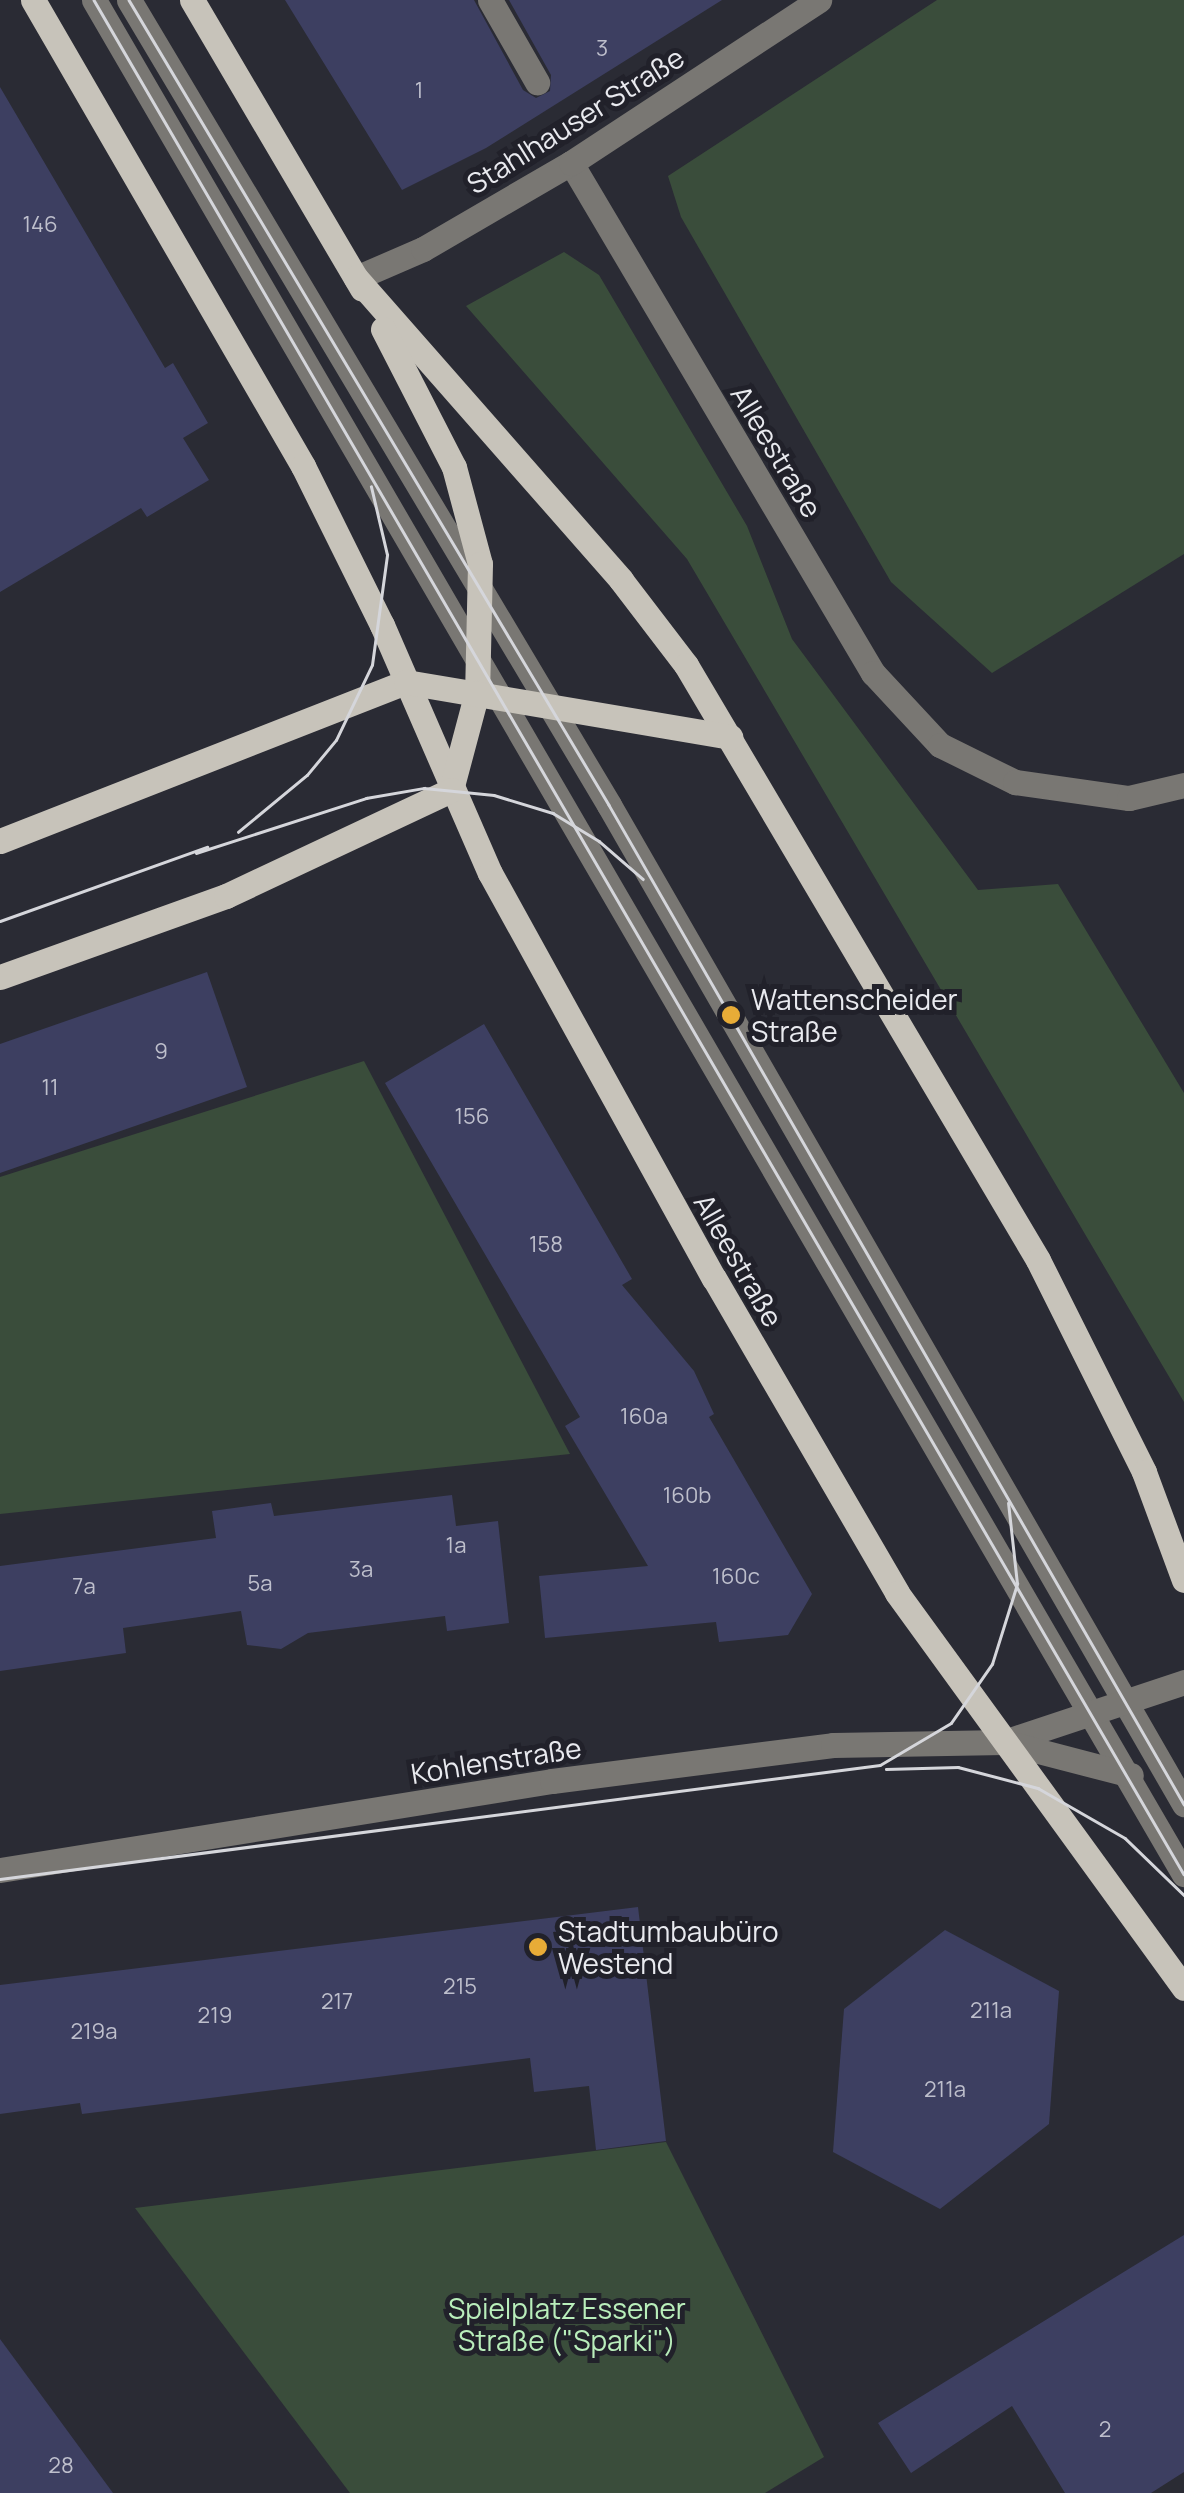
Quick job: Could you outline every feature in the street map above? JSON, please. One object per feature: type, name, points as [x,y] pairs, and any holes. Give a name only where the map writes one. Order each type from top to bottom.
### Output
[{"type":"main road","name":"Alleestraße","points":[[34,0],[303,466],[406,682],[451,790],[581,1044],[714,1278],[897,1593],[1184,1988]]},
{"type":"main road","points":[[0,977],[226,896],[451,790],[489,694],[480,656],[483,597],[471,514],[454,467],[356,278],[192,0]]},
{"type":"main road","points":[[356,278],[622,580],[730,737],[1038,1260],[1144,1472],[1184,1580]]},
{"type":"main road","points":[[0,841],[406,682],[548,703],[730,737]]},
{"type":"street","points":[[94,0],[480,656]]},
{"type":"street","points":[[130,0],[548,703],[1030,1528],[1124,1702],[1181,1793]]},
{"type":"street","points":[[490,0],[538,82]]},
{"type":"street","name":"Stahlhauser Straße","points":[[356,278],[423,249],[571,163],[819,0]]},
{"type":"street","name":"Alleestraße","points":[[571,163],[873,672],[940,745],[1015,782],[1128,798],[1184,786]]},
{"type":"street","points":[[489,694],[1184,1874]]},
{"type":"street","name":"Kohlenstraße","points":[[1004,1742],[1184,1682]]},
{"type":"street","name":"Kohlenstraße","points":[[0,1870],[652,1766],[833,1745],[1004,1742],[1181,1793]]},
{"type":"green space","points":[[937,0],[1184,0],[1184,554],[992,673],[891,582],[681,217],[668,176]]},
{"type":"green space","points":[[564,252],[599,275],[747,526],[792,639],[978,890],[1058,884],[1184,1093],[1184,1402],[687,559],[466,306]]},
{"type":"green space","points":[[364,1061],[570,1454],[0,1514],[0,1177]]},
{"type":"green space","name":"Spielplatz Essener Straße (\"Sparki\")","points":[[666,2142],[824,2457],[765,2493],[350,2493],[135,2208]]},
{"type":"building","points":[[285,0],[474,0],[523,90],[536,98],[550,91],[551,75],[509,0],[722,0],[486,148],[402,190]]},
{"type":"building","points":[[0,87],[165,368],[173,363],[208,423],[183,438],[209,480],[147,517],[141,508],[0,592]]},
{"type":"building","points":[[207,972],[247,1087],[0,1173],[0,1044]]},
{"type":"building","points":[[484,1024],[632,1279],[622,1285],[694,1371],[714,1414],[709,1417],[812,1594],[788,1635],[719,1642],[716,1622],[545,1638],[539,1576],[648,1566],[565,1426],[580,1417],[385,1083]]},
{"type":"building","points":[[452,1495],[456,1526],[498,1521],[509,1623],[447,1631],[445,1616],[308,1633],[281,1649],[247,1645],[241,1611],[123,1628],[126,1653],[0,1671],[0,1566],[216,1538],[212,1511],[271,1503],[274,1516]]},
{"type":"building","points":[[638,1907],[666,2141],[596,2150],[589,2086],[534,2092],[530,2058],[82,2114],[80,2103],[0,2114],[0,1985]]},
{"type":"building","points":[[945,1930],[1059,1991],[1049,2124],[940,2209],[833,2152],[844,2009]]},
{"type":"building","points":[[1184,2235],[1184,2472],[1151,2493],[1065,2493],[1012,2406],[911,2473],[878,2423]]},
{"type":"building","points":[[0,2339],[113,2493],[0,2493]]},
{"type":"tram line","points":[[94,0],[1184,1874]]},
{"type":"tram line","points":[[129,0],[609,805],[1184,1804]]},
{"type":"tram line","points":[[238,832],[307,775],[336,740],[372,665],[387,555],[371,487]]},
{"type":"tram line","points":[[196,853],[366,798],[424,788],[494,795],[553,813],[599,841],[643,879]]},
{"type":"tram line","points":[[0,921],[207,847]]},
{"type":"tram line","points":[[0,1879],[880,1765],[951,1723],[992,1664],[1017,1584],[1008,1503]]},
{"type":"tram line","points":[[886,1769],[958,1767],[1038,1788],[1125,1838],[1184,1895]]},
{"type":"place","name":"Wattenscheider Straße","points":[[731,1015]]},
{"type":"place","name":"Stadtumbaubüro Westend","points":[[538,1947]]}]
